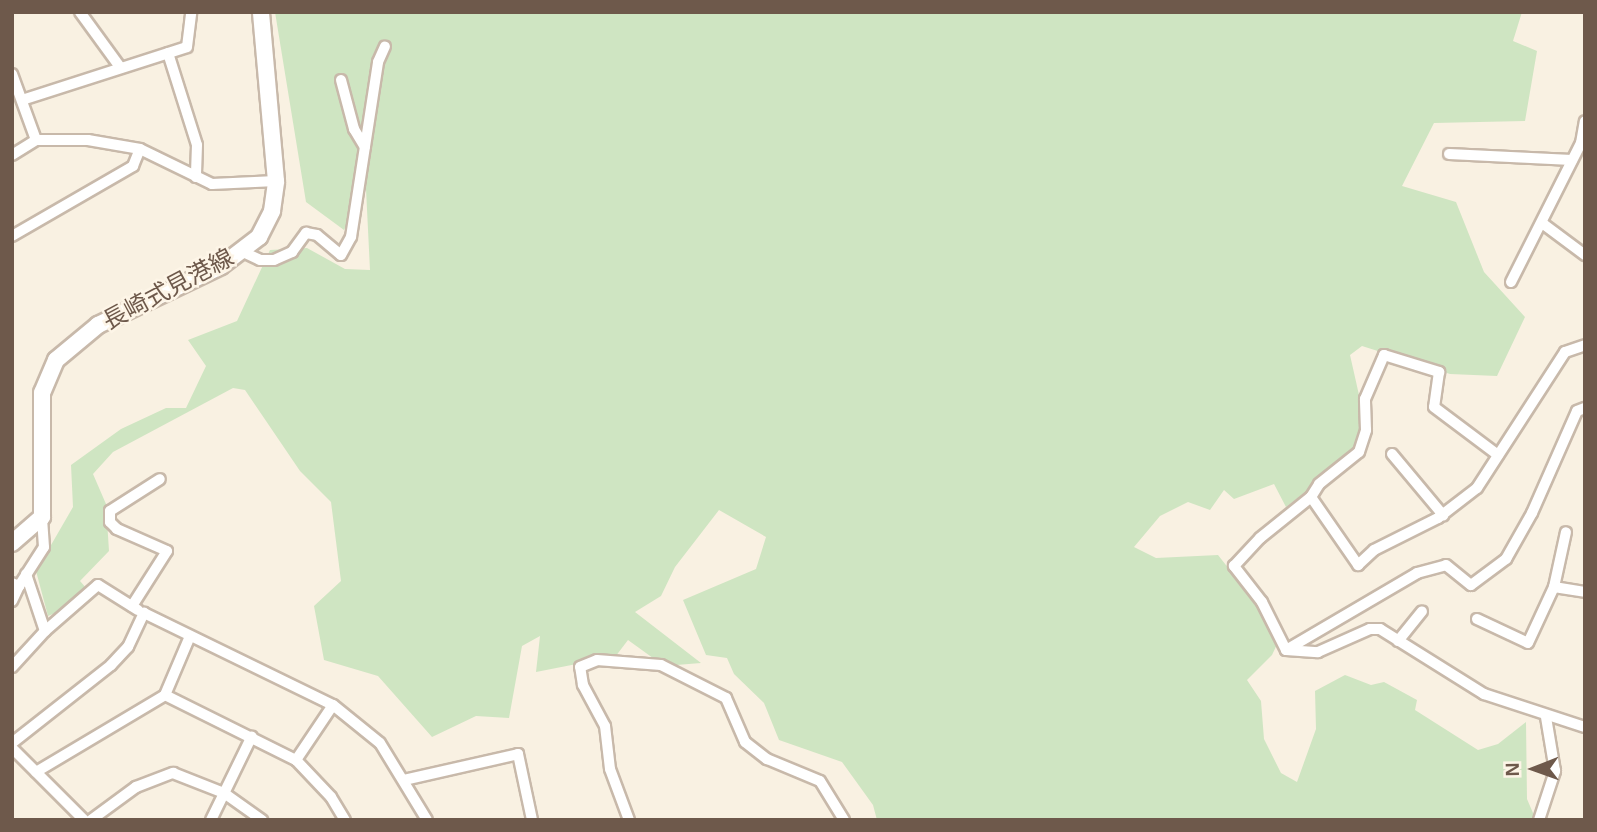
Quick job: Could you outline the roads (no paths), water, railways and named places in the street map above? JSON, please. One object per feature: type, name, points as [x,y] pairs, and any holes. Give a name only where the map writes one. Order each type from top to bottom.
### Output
[{"type":"main road","name":"長崎式見港線","points":[[41,517],[42,393],[56,360],[98,325],[221,266],[260,237],[272,211],[276,181],[261,12]]},
{"type":"main road","points":[[12,543],[41,517]]},
{"type":"street","points":[[80,12],[120,67]]},
{"type":"street","points":[[22,100],[187,47],[191,12]]},
{"type":"street","points":[[241,251],[260,260],[274,260],[292,252],[306,233],[317,235],[341,255],[351,237],[378,62],[385,46]]},
{"type":"street","points":[[168,52],[197,145],[196,177]]},
{"type":"street","points":[[12,74],[36,140]]},
{"type":"street","points":[[341,80],[354,129],[365,147]]},
{"type":"street","points":[[1511,282],[1572,160],[1585,121]]},
{"type":"street","points":[[12,155],[36,140],[88,140],[141,149],[212,184],[276,181]]},
{"type":"street","points":[[12,236],[133,166],[141,149]]},
{"type":"street","points":[[1449,154],[1572,160]]},
{"type":"street","points":[[1542,223],[1585,255]]},
{"type":"street","points":[[1311,497],[1358,565],[1374,550],[1443,515],[1477,488],[1565,352],[1585,345]]},
{"type":"street","points":[[1286,650],[1262,602],[1234,566],[1260,538],[1311,497],[1319,484],[1359,452],[1366,430],[1365,399],[1384,355],[1439,372],[1434,407],[1498,455]]},
{"type":"street","points":[[1286,650],[1417,573],[1446,565],[1471,585],[1506,559],[1532,513],[1577,411],[1585,408]]},
{"type":"street","points":[[1392,454],[1443,515]]},
{"type":"street","points":[[132,606],[167,551],[117,529],[110,522],[110,511],[160,480]]},
{"type":"street","points":[[12,601],[15,584],[26,574],[44,547],[41,517]]},
{"type":"street","points":[[1477,619],[1528,643],[1554,587],[1566,532]]},
{"type":"street","points":[[26,574],[44,631]]},
{"type":"street","points":[[12,667],[44,631],[98,585],[144,613],[256,664],[333,705],[380,743],[427,820]]},
{"type":"street","points":[[1554,587],[1585,592]]},
{"type":"street","points":[[1398,641],[1422,611]]},
{"type":"street","points":[[85,820],[12,746],[111,665],[128,647],[144,613]]},
{"type":"street","points":[[1286,650],[1318,652],[1370,629],[1398,641],[1484,694],[1546,717],[1585,727]]},
{"type":"street","points":[[36,772],[165,695],[190,636]]},
{"type":"street","points":[[629,820],[610,769],[605,726],[583,685],[580,667],[597,660],[661,665],[726,698],[745,741],[767,759],[820,781],[844,820]]},
{"type":"street","points":[[165,695],[296,760],[331,797],[345,820]]},
{"type":"street","points":[[296,760],[333,705]]},
{"type":"street","points":[[1539,820],[1555,771],[1546,717]]},
{"type":"street","points":[[211,820],[252,736]]},
{"type":"street","points":[[404,780],[518,754],[532,820]]},
{"type":"street","points":[[91,820],[136,787],[173,772],[224,793],[262,820]]}]
